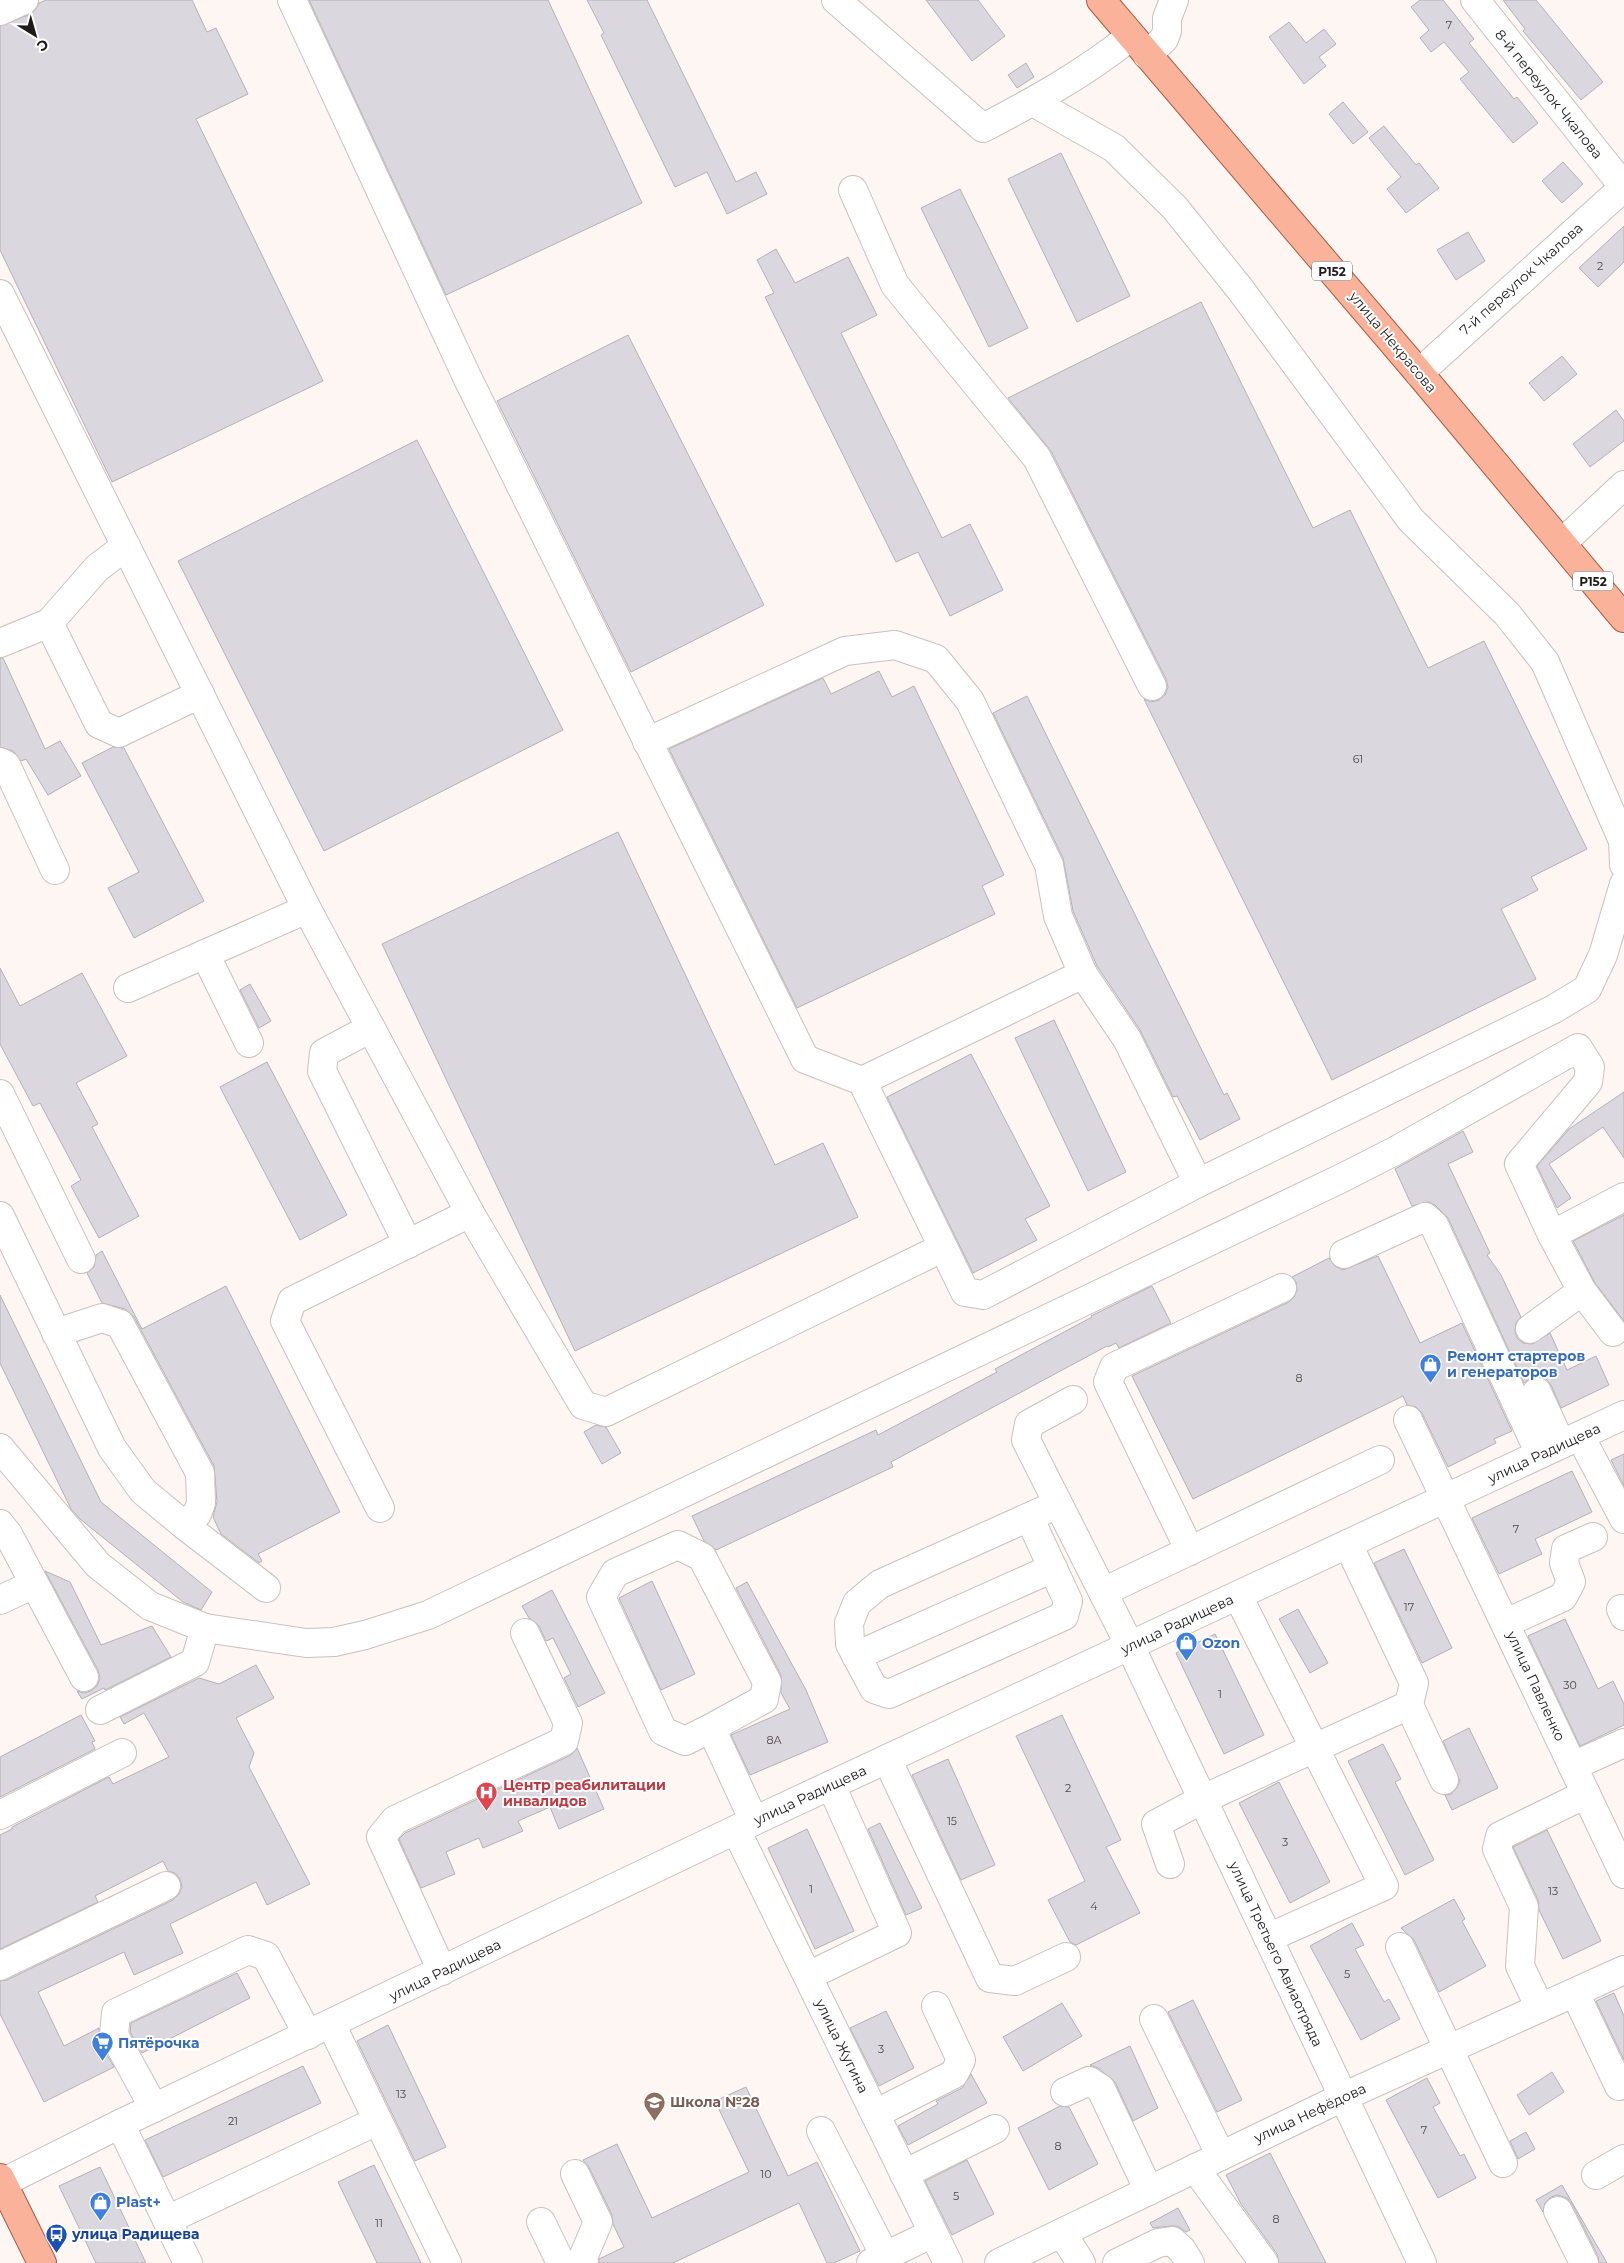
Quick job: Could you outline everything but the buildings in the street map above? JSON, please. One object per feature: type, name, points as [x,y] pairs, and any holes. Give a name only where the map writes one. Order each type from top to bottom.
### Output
[{"type":"main road","name":"улица Некрасова","points":[[1101,0],[1419,373],[1624,618]]},
{"type":"main road","points":[[1,2182],[42,2263]]},
{"type":"main road","points":[[0,2215],[24,2263]]},
{"type":"street","points":[[0,11],[24,0]]},
{"type":"street","points":[[292,0],[467,377],[805,1060],[862,1081],[965,1292],[983,1295],[1198,1183],[1554,1008],[1587,989],[1603,956],[1624,884]]},
{"type":"street","points":[[836,0],[982,128],[1033,102],[1099,62],[1139,46],[1164,39],[1166,18],[1174,0]]},
{"type":"street","name":"8-й переулок Чкалова","points":[[1475,0],[1624,187]]},
{"type":"street","points":[[1033,102],[1114,148],[1175,208],[1246,297],[1411,520],[1507,614],[1544,662],[1623,841],[1624,865]]},
{"type":"street","name":"7-й переулок Чкалова","points":[[1419,373],[1624,187]]},
{"type":"street","points":[[853,190],[895,285],[1037,458],[1152,686]]},
{"type":"street","points":[[0,294],[307,909],[470,1213],[583,1405],[606,1412],[942,1248]]},
{"type":"street","points":[[1562,543],[1624,485]]},
{"type":"street","points":[[0,643],[48,623],[96,568],[126,546]]},
{"type":"street","points":[[48,623],[98,724],[119,733],[200,694]]},
{"type":"street","points":[[647,742],[845,651],[895,645],[936,659],[970,701],[1049,865],[1058,916],[1083,974],[1127,1039],[1198,1183]]},
{"type":"street","points":[[0,762],[6,765],[55,870]]},
{"type":"street","points":[[128,988],[307,909]]},
{"type":"street","points":[[205,954],[249,1043]]},
{"type":"street","points":[[862,1081],[1083,974]]},
{"type":"street","points":[[371,1028],[324,1053],[322,1071],[408,1244]]},
{"type":"street","points":[[0,1448],[98,1565],[150,1606],[205,1628],[306,1643],[334,1642],[365,1635],[428,1615],[1342,1178],[1395,1151],[1578,1048],[1590,1067],[1588,1082],[1519,1164],[1552,1234],[1582,1291],[1613,1332]]},
{"type":"street","points":[[0,1094],[81,1259]]},
{"type":"street","points":[[1552,1234],[1624,1197]]},
{"type":"street","points":[[380,1508],[285,1321],[292,1301],[470,1213]]},
{"type":"street","points":[[0,1216],[112,1448],[143,1491],[266,1588]]},
{"type":"street","points":[[1344,1254],[1425,1217],[1434,1225],[1561,1445],[1624,1519]]},
{"type":"street","points":[[1190,1551],[1108,1382],[1114,1367],[1282,1288]]},
{"type":"street","points":[[1530,1329],[1582,1291]]},
{"type":"street","points":[[56,1333],[102,1318],[120,1324],[200,1473],[201,1504],[197,1514],[184,1524]]},
{"type":"street","points":[[1537,1392],[1561,1445]]},
{"type":"street","name":"улица Третьего Авиаотряда","points":[[1073,1400],[1029,1424],[1026,1440],[1130,1646],[1422,2263]]},
{"type":"street","name":"улица Радищева","points":[[1,2182],[745,1825],[1624,1415]]},
{"type":"street","name":"улица Павленко","points":[[1408,1420],[1624,1874]]},
{"type":"street","points":[[1103,1592],[1380,1460]]},
{"type":"street","points":[[1029,1517],[1068,1601],[1064,1616],[889,1694],[874,1689],[850,1644],[849,1624],[857,1604],[880,1584],[1029,1517],[1058,1504]]},
{"type":"street","points":[[0,1524],[8,1534],[84,1677]]},
{"type":"street","points":[[1506,1624],[1563,1596],[1571,1582],[1564,1563],[1566,1549],[1593,1537]]},
{"type":"street","points":[[1348,1544],[1414,1683],[1408,1705],[1444,1780]]},
{"type":"street","points":[[678,1545],[702,1556],[767,1682],[764,1699],[711,1728],[684,1741],[663,1731],[601,1597],[615,1573],[678,1545]]},
{"type":"street","points":[[856,1656],[1053,1568]]},
{"type":"street","points":[[0,1600],[34,1584]]},
{"type":"street","points":[[1238,1596],[1384,1886],[1268,1938]]},
{"type":"street","points":[[100,1710],[194,1662],[205,1628]]},
{"type":"street","points":[[442,1971],[381,1837],[395,1820],[564,1742],[568,1723],[525,1633]]},
{"type":"street","points":[[1170,1864],[1156,1824],[1203,1799],[1408,1705]]},
{"type":"street","name":"улица Жугина","points":[[711,1728],[745,1825],[808,1976],[948,2263]]},
{"type":"street","points":[[1573,1766],[1624,1743]]},
{"type":"street","points":[[0,1815],[122,1753]]},
{"type":"street","points":[[887,1758],[990,1978],[1015,1981],[1066,1957]]},
{"type":"street","points":[[808,1976],[898,1933],[831,1785]]},
{"type":"street","points":[[1540,2008],[1520,1966],[1524,1907],[1497,1849],[1500,1836],[1586,1794]]},
{"type":"street","points":[[0,1966],[166,1886]]},
{"type":"street","points":[[1400,1947],[1503,2163]]},
{"type":"street","points":[[154,2108],[114,2035],[116,2013],[248,1950],[266,1956],[319,2030],[377,2121],[446,2263]]},
{"type":"street","name":"улица Нефёдова","points":[[999,2263],[1343,2097],[1624,1970]]},
{"type":"street","points":[[1575,1993],[1619,2086]]},
{"type":"street","points":[[875,2114],[954,2074],[961,2060],[936,2006]]},
{"type":"street","points":[[1154,2019],[1221,2156]]},
{"type":"street","points":[[1065,2092],[1089,2081],[1101,2089],[1149,2191]]},
{"type":"street","points":[[167,2220],[377,2121]]},
{"type":"street","points":[[120,2124],[188,2263]]},
{"type":"street","points":[[904,2174],[995,2129]]},
{"type":"street","points":[[821,2131],[878,2260],[933,2232]]},
{"type":"street","points":[[1596,2175],[1624,2159]]},
{"type":"street","points":[[1195,2168],[1264,2263]]},
{"type":"street","points":[[575,2174],[598,2222],[582,2260],[584,2263]]},
{"type":"street","points":[[1558,2211],[1584,2263]]},
{"type":"street","points":[[541,2222],[561,2263]]},
{"type":"street","points":[[1062,2233],[1081,2263]]},
{"type":"street","points":[[1117,2263],[1158,2243],[1172,2241],[1182,2250],[1190,2263]]},
{"type":"place","name":"Ремонт стартеров и генераторов","points":[[1431,1383]]},
{"type":"place","name":"Ozon","points":[[1186,1662]]},
{"type":"place","name":"Центр реабилитации инвалидов","points":[[487,1812]]},
{"type":"place","name":"Пятёрочка","points":[[102,2062]]},
{"type":"place","name":"Школа №28","points":[[654,2121]]},
{"type":"place","name":"Plast+","points":[[100,2221]]},
{"type":"place","name":"улица Радищева","points":[[56,2253]]}]
